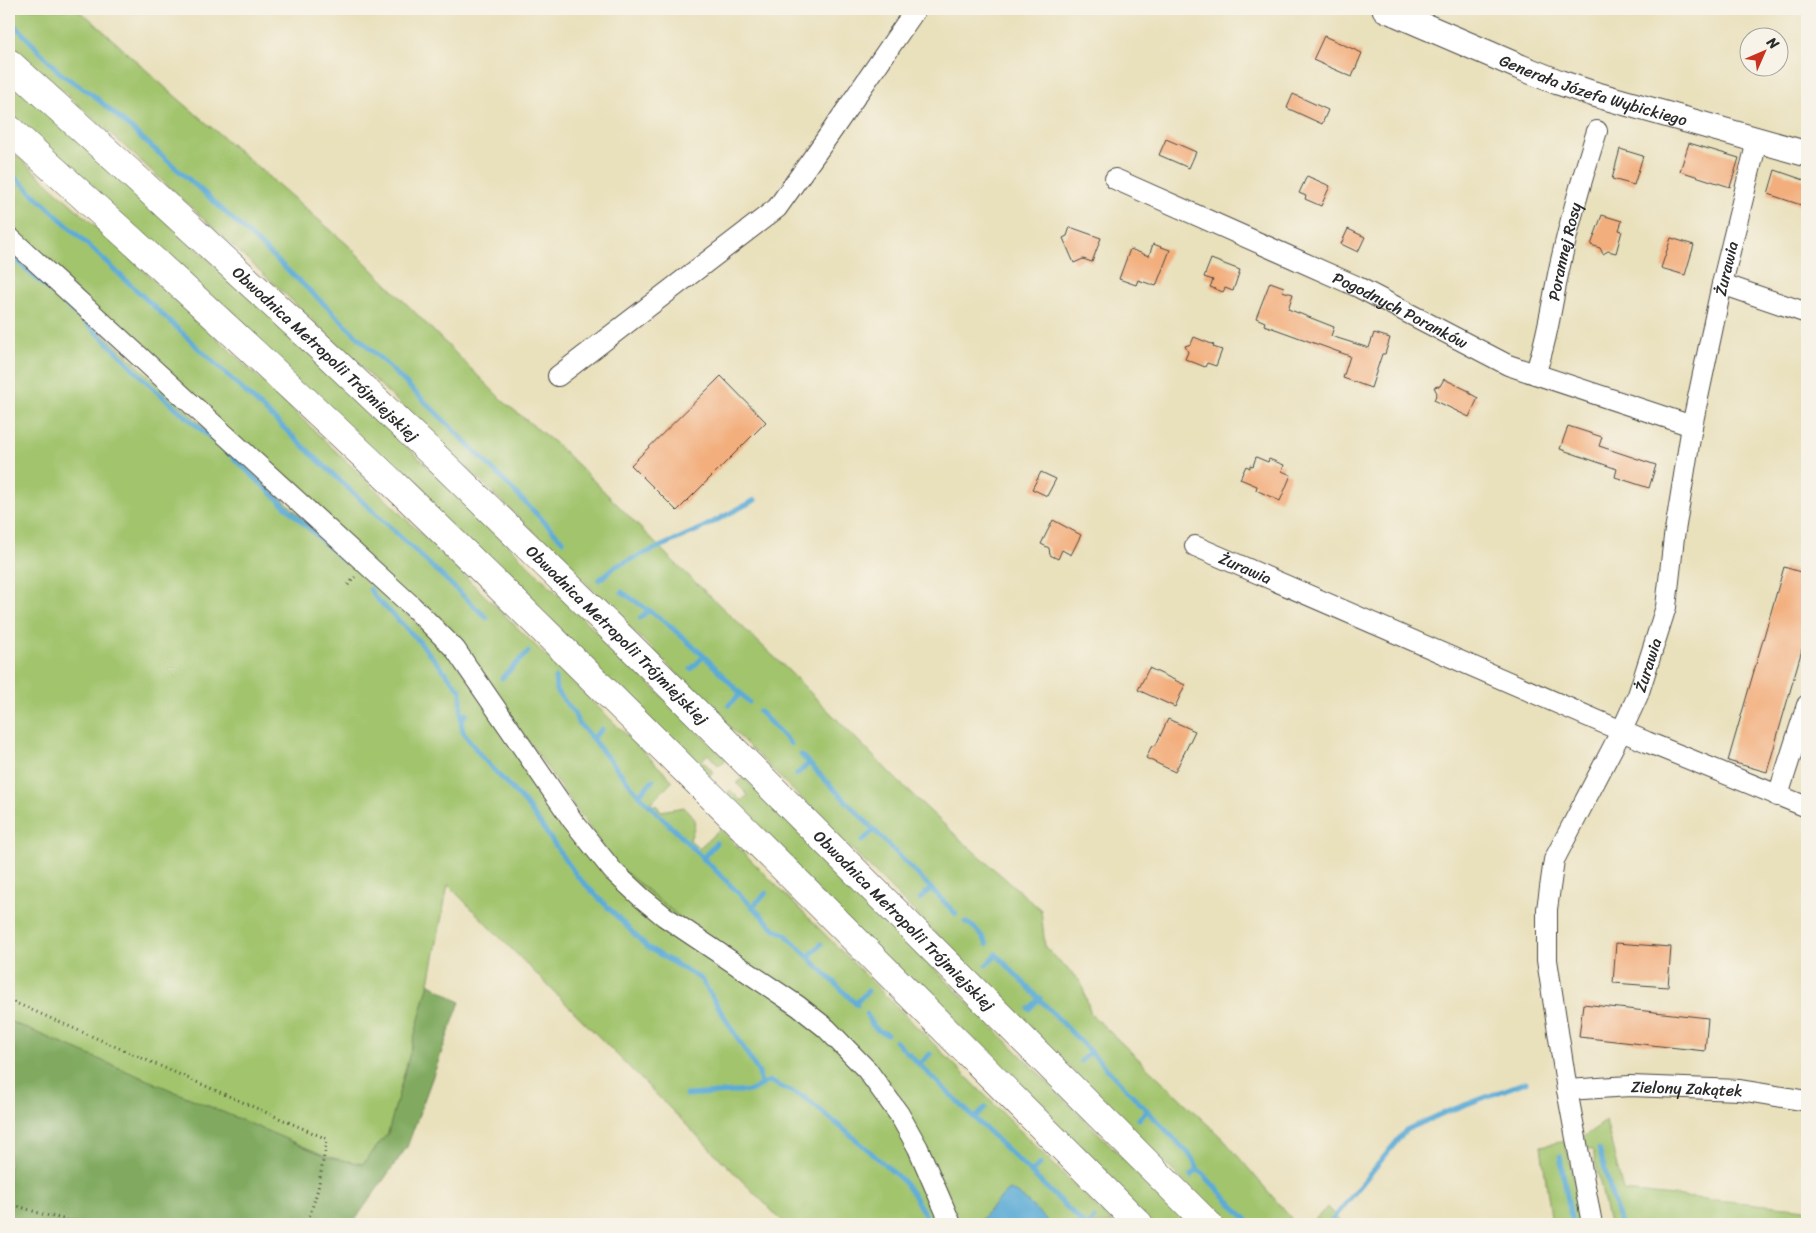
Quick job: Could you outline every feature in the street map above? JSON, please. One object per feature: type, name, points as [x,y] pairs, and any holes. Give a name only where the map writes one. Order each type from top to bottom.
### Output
[{"type":"highway","name":"Obwodnica Metropolii Trójmiejskiej","points":[[9,63],[280,310],[430,451],[729,745],[1208,1224]]},
{"type":"highway","points":[[9,130],[153,259],[402,493],[693,778],[1139,1224]]},
{"type":"main road","name":"Generała Józefa Wybickiego","points":[[1385,9],[1558,82],[1594,94],[1807,154]]},
{"type":"street","points":[[558,376],[776,208],[916,9]]},
{"type":"street","name":"Porannej Rosy","points":[[1535,374],[1544,350],[1560,266],[1578,193],[1597,131]]},
{"type":"street","name":"Żurawia","points":[[1195,546],[1622,730],[1638,695],[1666,607],[1674,537],[1692,426],[1722,284],[1757,141]]},
{"type":"street","name":"Pogodnych Poranków","points":[[1114,179],[1356,286],[1508,365],[1692,426]]},
{"type":"street","points":[[9,237],[412,606],[455,649],[573,821],[613,870],[664,916],[798,1006],[826,1028],[867,1070],[900,1114],[918,1148],[951,1224]]},
{"type":"street","points":[[1722,284],[1807,313]]},
{"type":"street","points":[[1777,796],[1807,705]]},
{"type":"street","points":[[1592,1224],[1566,1090],[1547,960],[1546,909],[1554,860],[1622,730],[1807,807]]},
{"type":"street","name":"Zielony Zakątek","points":[[1566,1090],[1630,1086],[1740,1090],[1807,1101]]},
{"type":"path","points":[[9,1000],[327,1139],[318,1189],[307,1224]]},
{"type":"path","points":[[9,1203],[45,1215],[86,1224]]},
{"type":"green space","points":[[9,9],[75,9],[89,18],[168,90],[348,245],[504,402],[556,444],[675,563],[790,672],[900,783],[962,841],[1041,910],[1045,947],[1081,982],[1091,1014],[1224,1140],[1296,1224],[1226,1224],[559,556],[286,295],[9,43]]},
{"type":"green space","points":[[9,77],[331,372],[726,759],[719,766],[708,754],[702,760],[713,772],[706,779],[47,148],[9,115]]},
{"type":"green space","points":[[9,149],[179,303],[345,460],[673,781],[651,803],[653,806],[655,804],[661,811],[684,807],[694,819],[690,840],[697,846],[695,848],[697,850],[720,829],[1113,1224],[959,1224],[894,1095],[614,863],[474,664],[9,228]]},
{"type":"green space","points":[[9,246],[451,655],[568,825],[837,1047],[893,1116],[944,1224],[785,1224],[448,885],[429,983],[388,1133],[363,1164],[328,1157],[9,1021]]},
{"type":"green space","points":[[743,777],[1189,1224],[1150,1224],[723,797],[730,790],[741,801],[748,795],[737,784]]},
{"type":"green space","points":[[429,983],[460,1002],[407,1147],[352,1224],[9,1224],[9,1021],[328,1157],[363,1164],[388,1133]]},
{"type":"green space","points":[[1606,1121],[1623,1191],[1807,1209],[1807,1224],[1609,1224],[1593,1151],[1582,1144],[1580,1139]]},
{"type":"green space","points":[[1565,1141],[1584,1224],[1552,1224],[1541,1146]]},
{"type":"green space","points":[[1327,1207],[1343,1224],[1310,1224],[1323,1211]]},
{"type":"water","points":[[1009,1190],[1018,1193],[1051,1224],[980,1224],[983,1217]]},
{"type":"building","points":[[1324,36],[1362,53],[1352,77],[1313,60]]},
{"type":"building","points":[[1293,94],[1328,110],[1322,124],[1287,108]]},
{"type":"building","points":[[1166,139],[1196,152],[1189,168],[1159,155]]},
{"type":"building","points":[[1689,143],[1739,158],[1730,187],[1680,171]]},
{"type":"building","points":[[1620,149],[1643,156],[1634,185],[1612,179]]},
{"type":"building","points":[[1775,170],[1807,181],[1807,197],[1804,206],[1768,194]]},
{"type":"building","points":[[1307,176],[1330,186],[1321,206],[1305,199],[1306,196],[1299,193]]},
{"type":"building","points":[[1602,215],[1622,221],[1619,230],[1622,231],[1616,253],[1608,251],[1603,254],[1600,248],[1591,245]]},
{"type":"building","points":[[1070,227],[1101,238],[1092,262],[1083,259],[1074,263],[1063,238],[1067,236]]},
{"type":"building","points":[[1348,229],[1365,237],[1358,252],[1341,244]]},
{"type":"building","points":[[1671,238],[1694,245],[1685,275],[1661,268]]},
{"type":"building","points":[[1153,244],[1170,250],[1156,286],[1138,280],[1136,285],[1119,279],[1130,249],[1149,256]]},
{"type":"building","points":[[1211,259],[1240,270],[1233,291],[1225,288],[1223,292],[1210,287],[1213,280],[1204,277]]},
{"type":"building","points":[[1270,282],[1284,287],[1282,291],[1293,294],[1288,309],[1334,327],[1331,336],[1369,348],[1374,333],[1390,338],[1385,354],[1382,354],[1371,388],[1343,378],[1350,356],[1264,325],[1265,322],[1256,318]]},
{"type":"building","points":[[1194,337],[1222,350],[1216,366],[1207,363],[1205,367],[1185,359],[1188,352],[1185,346],[1191,344]]},
{"type":"building","points":[[721,376],[766,422],[677,511],[631,465]]},
{"type":"building","points":[[1444,379],[1469,391],[1469,393],[1478,398],[1469,417],[1434,400],[1437,393],[1434,387],[1440,386]]},
{"type":"building","points":[[1568,426],[1602,437],[1599,446],[1656,465],[1649,488],[1615,477],[1617,469],[1560,449]]},
{"type":"building","points":[[1256,457],[1268,462],[1269,459],[1284,465],[1282,471],[1291,475],[1280,501],[1256,490],[1257,486],[1240,479],[1246,466],[1250,468],[1250,465],[1253,466]]},
{"type":"building","points":[[1041,472],[1056,479],[1047,496],[1032,489]]},
{"type":"building","points":[[1053,520],[1081,535],[1071,555],[1062,550],[1058,559],[1050,555],[1049,548],[1041,544]]},
{"type":"building","points":[[1784,567],[1807,574],[1807,632],[1767,772],[1728,761]]},
{"type":"building","points":[[1149,668],[1185,685],[1175,707],[1138,690]]},
{"type":"building","points":[[1168,719],[1195,731],[1175,772],[1146,758],[1151,747],[1156,745]]},
{"type":"building","points":[[1616,943],[1671,947],[1668,987],[1613,983]]},
{"type":"building","points":[[1583,1004],[1708,1018],[1705,1051],[1579,1037]]},
{"type":"waterway","points":[[9,19],[61,74],[93,95],[210,198],[324,304],[453,429],[563,541]]},
{"type":"waterway","points":[[9,171],[487,618]]},
{"type":"waterway","points":[[9,254],[106,341],[154,389],[224,449],[344,561]]},
{"type":"waterway","points":[[599,580],[616,566],[700,529],[755,500]]},
{"type":"waterway","points":[[370,589],[374,596],[417,639],[461,691],[461,721]]},
{"type":"waterway","points":[[622,592],[664,621],[704,656],[749,702]]},
{"type":"waterway","points":[[640,618],[649,610]]},
{"type":"waterway","points":[[502,678],[528,652]]},
{"type":"waterway","points":[[691,669],[704,656]]},
{"type":"waterway","points":[[555,678],[556,690],[574,713],[578,722],[639,795],[776,930],[785,934],[857,1005]]},
{"type":"waterway","points":[[729,705],[741,693]]},
{"type":"waterway","points":[[759,711],[791,744]]},
{"type":"waterway","points":[[466,714],[461,721],[463,732],[481,756],[526,804],[577,876],[647,947],[701,979],[759,1073],[761,1086]]},
{"type":"waterway","points":[[592,739],[602,729]]},
{"type":"waterway","points":[[801,755],[956,914]]},
{"type":"waterway","points":[[796,775],[809,763]]},
{"type":"waterway","points":[[639,795],[653,780]]},
{"type":"waterway","points":[[862,841],[874,830]]},
{"type":"waterway","points":[[702,859],[716,843]]},
{"type":"waterway","points":[[920,899],[931,888]]},
{"type":"waterway","points":[[752,907],[766,893]]},
{"type":"waterway","points":[[965,922],[978,931],[987,944]]},
{"type":"waterway","points":[[808,957],[821,944]]},
{"type":"waterway","points":[[996,954],[1190,1155],[1198,1169],[1251,1224]]},
{"type":"waterway","points":[[986,965],[997,955]]},
{"type":"waterway","points":[[856,1003],[868,991]]},
{"type":"waterway","points":[[1029,1009],[1040,998]]},
{"type":"waterway","points":[[867,1014],[874,1027],[887,1034]]},
{"type":"waterway","points":[[895,1041],[1084,1224]]},
{"type":"waterway","points":[[1081,1061],[1090,1052]]},
{"type":"waterway","points":[[919,1065],[930,1054]]},
{"type":"waterway","points":[[686,1095],[750,1091],[769,1081],[805,1098],[903,1181],[930,1224]]},
{"type":"waterway","points":[[1329,1224],[1406,1130],[1446,1112],[1526,1082]]},
{"type":"waterway","points":[[975,1118],[985,1108]]},
{"type":"waterway","points":[[1139,1119],[1147,1110]]},
{"type":"waterway","points":[[1599,1149],[1620,1224]]},
{"type":"waterway","points":[[1560,1156],[1572,1224]]},
{"type":"waterway","points":[[1031,1173],[1040,1164]]},
{"type":"waterway","points":[[1191,1176],[1198,1169]]},
{"type":"waterway","points":[[1089,1224],[1094,1218]]}]
